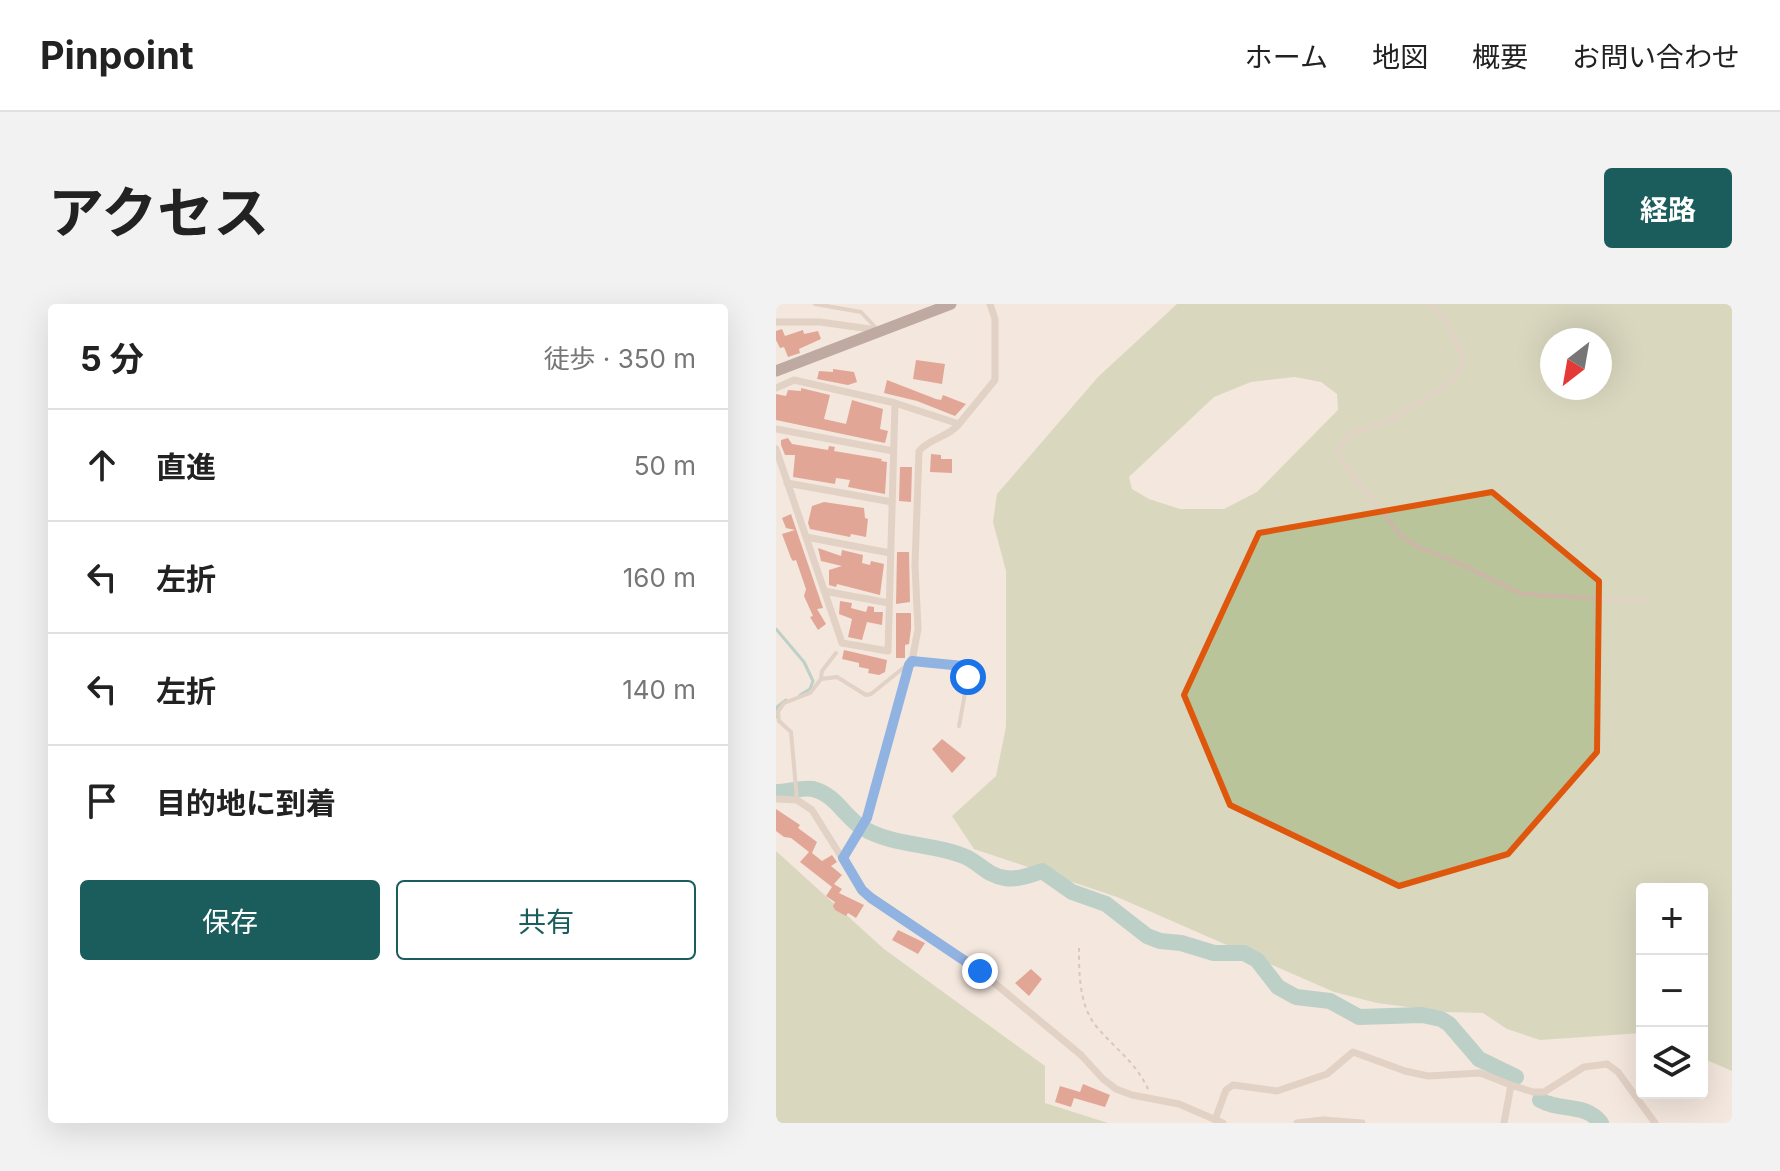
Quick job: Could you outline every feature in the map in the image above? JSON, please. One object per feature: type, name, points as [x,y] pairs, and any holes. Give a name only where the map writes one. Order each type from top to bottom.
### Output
[{"type":"main road","points":[[776,371],[951,304]]},
{"type":"street","points":[[912,661],[918,629],[915,565],[919,451],[924,444],[955,429],[995,380],[995,319],[990,304]]},
{"type":"street","points":[[776,322],[820,322],[879,331]]},
{"type":"street","points":[[776,388],[794,380],[895,403],[959,424]]},
{"type":"street","points":[[776,449],[842,643],[888,651],[895,403]]},
{"type":"street","points":[[776,429],[893,451]]},
{"type":"street","points":[[787,483],[892,502]]},
{"type":"street","points":[[806,537],[890,553]]},
{"type":"street","points":[[824,591],[889,603]]},
{"type":"street","points":[[776,799],[797,793],[812,810],[862,890],[980,971],[1081,1055],[1103,1079],[1116,1089],[1132,1095],[1179,1104],[1219,1121],[1226,1090],[1233,1085],[1277,1091],[1327,1074],[1353,1052],[1405,1071],[1428,1076],[1480,1073],[1533,1092],[1544,1092],[1584,1067],[1607,1064],[1618,1072],[1655,1123]]},
{"type":"street","points":[[1504,1123],[1511,1085]]},
{"type":"street","points":[[1297,1123],[1323,1120],[1362,1123]]},
{"type":"lane","points":[[815,304],[861,312],[879,331]]},
{"type":"lane","points":[[1432,304],[1461,351],[1464,362],[1453,380],[1445,386],[1387,422],[1349,434],[1338,450],[1342,461],[1401,536],[1508,590],[1522,594],[1644,599]]},
{"type":"lane","points":[[797,793],[791,732],[779,721],[778,712],[784,703],[810,693],[836,653]]},
{"type":"lane","points":[[821,679],[837,677],[866,695],[912,661],[963,666],[968,677],[959,726]]},
{"type":"path","points":[[843,858],[864,825],[912,661]]},
{"type":"path","points":[[1079,948],[1079,982],[1089,1013],[1096,1026],[1122,1050],[1142,1075],[1156,1100]]},
{"type":"highlighted area","points":[[1492,492],[1599,581],[1597,752],[1508,854],[1399,886],[1230,805],[1184,695],[1259,533]]},
{"type":"green space","points":[[1177,304],[1732,304],[1732,1071],[1708,1061],[1708,883],[1636,883],[1636,1033],[1540,1040],[1507,1029],[1483,1013],[1377,1003],[1334,992],[1117,897],[974,849],[952,816],[996,776],[1006,727],[1006,571],[993,522],[997,494],[1098,377]],"holes":[[[1295,377],[1321,382],[1337,394],[1338,410],[1257,492],[1224,509],[1180,509],[1149,499],[1132,489],[1129,477],[1214,397],[1251,382]]]},
{"type":"green space","points":[[776,851],[884,949],[1045,1066],[1045,1103],[1108,1123],[779,1123],[776,1116]]},
{"type":"building","points":[[782,329],[785,336],[803,330],[804,334],[818,331],[821,339],[788,357],[784,347],[780,348],[776,340],[776,331]]},
{"type":"building","points":[[916,360],[945,364],[942,384],[913,379]]},
{"type":"building","points":[[833,369],[854,372],[857,382],[848,385],[817,379],[819,371],[833,372]]},
{"type":"building","points":[[887,380],[936,399],[941,400],[943,395],[966,404],[955,416],[917,401],[884,393]]},
{"type":"building","points":[[801,388],[830,395],[824,419],[846,424],[852,400],[883,409],[880,429],[888,431],[885,443],[776,420],[776,394],[786,396],[788,390],[801,391]]},
{"type":"building","points":[[788,438],[792,444],[828,450],[829,446],[835,447],[834,451],[882,459],[887,462],[885,494],[848,487],[850,480],[836,478],[835,484],[793,477],[795,455],[785,455],[781,445],[781,440]]},
{"type":"building","points":[[931,454],[941,455],[941,459],[952,459],[952,473],[930,472]]},
{"type":"building","points":[[900,467],[912,467],[911,502],[899,501]]},
{"type":"building","points":[[824,502],[864,508],[865,518],[868,519],[866,537],[810,529],[808,523],[812,506]]},
{"type":"building","points":[[791,514],[823,608],[817,609],[826,624],[818,630],[810,617],[813,616],[804,596],[806,589],[796,560],[791,558],[782,534],[795,530],[786,528],[782,518]]},
{"type":"building","points":[[818,548],[841,556],[842,550],[863,555],[862,563],[870,565],[871,561],[884,564],[880,595],[837,584],[836,587],[829,585],[829,570],[842,566],[821,561]]},
{"type":"building","points":[[897,552],[909,552],[910,602],[896,604]]},
{"type":"building","points":[[840,601],[852,603],[851,608],[866,612],[868,606],[874,607],[874,612],[883,612],[882,625],[867,622],[862,640],[848,637],[852,619],[839,614]]},
{"type":"building","points":[[896,613],[911,613],[905,658],[896,658]]},
{"type":"building","points":[[844,650],[887,660],[885,672],[879,675],[868,673],[869,669],[859,667],[859,663],[842,659]]},
{"type":"building","points":[[942,739],[966,758],[952,773],[932,749]]},
{"type":"building","points":[[776,809],[800,825],[798,828],[817,842],[812,853],[822,861],[832,855],[837,862],[831,866],[842,875],[834,884],[842,889],[839,893],[864,905],[856,918],[835,910],[835,902],[826,896],[832,887],[800,862],[809,852],[776,831]]},
{"type":"building","points":[[898,930],[925,943],[918,954],[892,940]]},
{"type":"building","points":[[1031,969],[1042,979],[1029,996],[1015,983]]},
{"type":"building","points":[[1083,1084],[1110,1095],[1105,1107],[1074,1098],[1071,1107],[1055,1102],[1060,1086],[1080,1092]]},
{"type":"waterway","points":[[776,629],[804,662],[813,681],[810,689],[800,695]]},
{"type":"waterway","points":[[776,717],[777,707],[786,700]]},
{"type":"waterway","points":[[776,792],[808,789],[821,792],[834,800],[861,827],[873,833],[900,842],[956,853],[999,877],[1019,878],[1042,871],[1072,892],[1106,904],[1147,936],[1214,953],[1244,953],[1257,960],[1278,987],[1296,997],[1330,1001],[1359,1017],[1422,1015],[1441,1019],[1479,1059],[1516,1077]]},
{"type":"waterway","points":[[1540,1100],[1588,1112],[1601,1123]]},
{"type":"route","points":[[968,677],[963,666],[912,661],[909,665],[867,818],[843,858],[862,890],[871,898],[980,971]]}]
